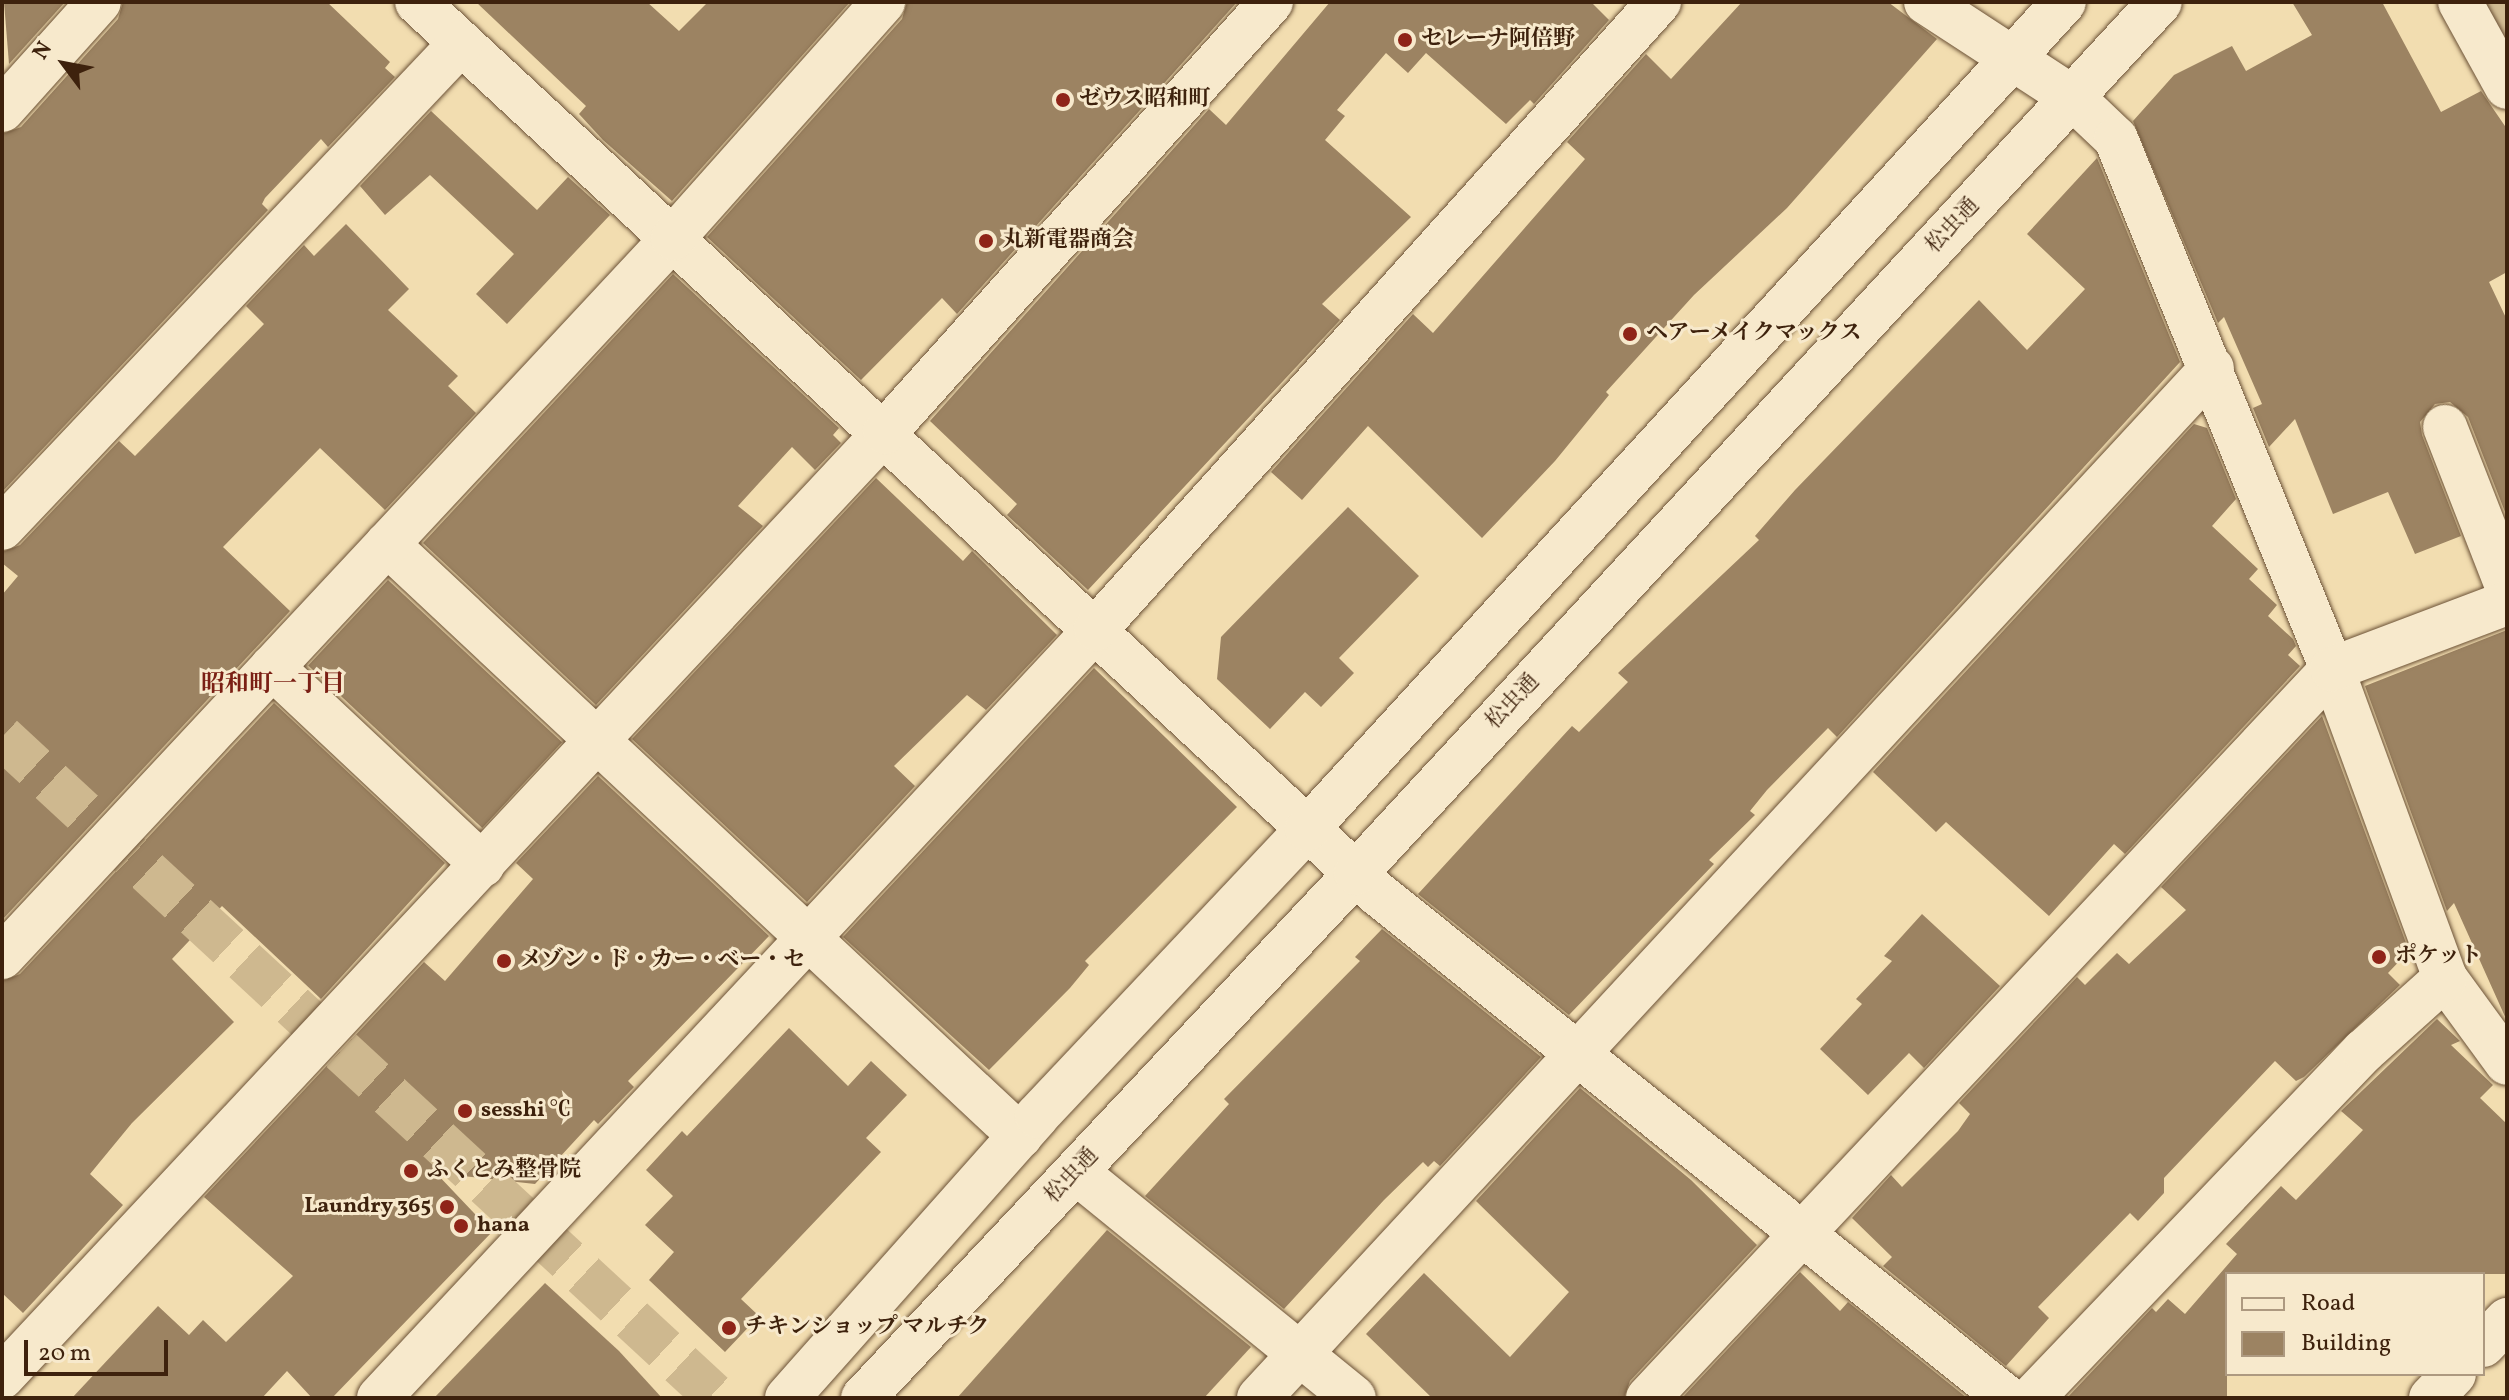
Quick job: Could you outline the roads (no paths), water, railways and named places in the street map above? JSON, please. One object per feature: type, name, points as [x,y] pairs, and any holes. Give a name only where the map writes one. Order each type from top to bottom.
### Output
[{"type":"street","points":[[2,110],[99,2]]},
{"type":"street","points":[[417,2],[885,432],[1356,873],[1579,1057],[2007,1398]]},
{"type":"street","points":[[2,957],[673,238],[883,2]]},
{"type":"street","points":[[2,1377],[885,432],[1271,2]]},
{"type":"street","points":[[379,1398],[1096,629],[1659,2]]},
{"type":"street","points":[[1926,2],[2014,56],[2073,98],[2116,139],[2212,368],[2332,669],[2445,978],[2507,1063]]},
{"type":"street","points":[[787,1398],[1020,1136],[1307,829],[2064,2]]},
{"type":"street","name":"松虫通","points":[[863,1398],[1356,873],[2160,2]]},
{"type":"street","points":[[2460,2],[2507,87]]},
{"type":"street","points":[[2,528],[461,43]]},
{"type":"street","points":[[1259,1398],[1579,1057],[2212,368]]},
{"type":"street","points":[[1648,1398],[2332,669],[2505,606],[2445,427]]},
{"type":"street","points":[[387,544],[806,940],[1020,1136]]},
{"type":"street","points":[[272,667],[483,865]]},
{"type":"street","points":[[2032,1398],[2364,1051],[2445,978]]},
{"type":"street","points":[[1076,1172],[1354,1398]]},
{"type":"street","points":[[2485,1343],[2507,1320]]},
{"type":"street","points":[[2431,1398],[2452,1376]]},
{"type":"tunnel","points":[[2,737],[717,1398]]},
{"type":"place","name":"セレーナ阿倍野","points":[[1405,40]]},
{"type":"place","name":"ゼウス昭和町","points":[[1063,100]]},
{"type":"place","name":"丸新電器商会","points":[[986,241]]},
{"type":"place","name":"ヘアーメイクマックス","points":[[1630,334]]},
{"type":"place","name":"ポケット","points":[[2379,957]]},
{"type":"place","name":"メゾン・ド・カー・ベー・セ","points":[[504,961]]},
{"type":"place","name":"sesshi ℃","points":[[465,1111]]},
{"type":"place","name":"ふくとみ整骨院","points":[[411,1171]]},
{"type":"place","name":"Laundry 365","points":[[447,1207]]},
{"type":"place","name":"hana","points":[[461,1226]]},
{"type":"place","name":"チキンショップ マルチク","points":[[729,1328]]},
{"type":"district","name":"昭和町一丁目","points":[[273,686]]}]
